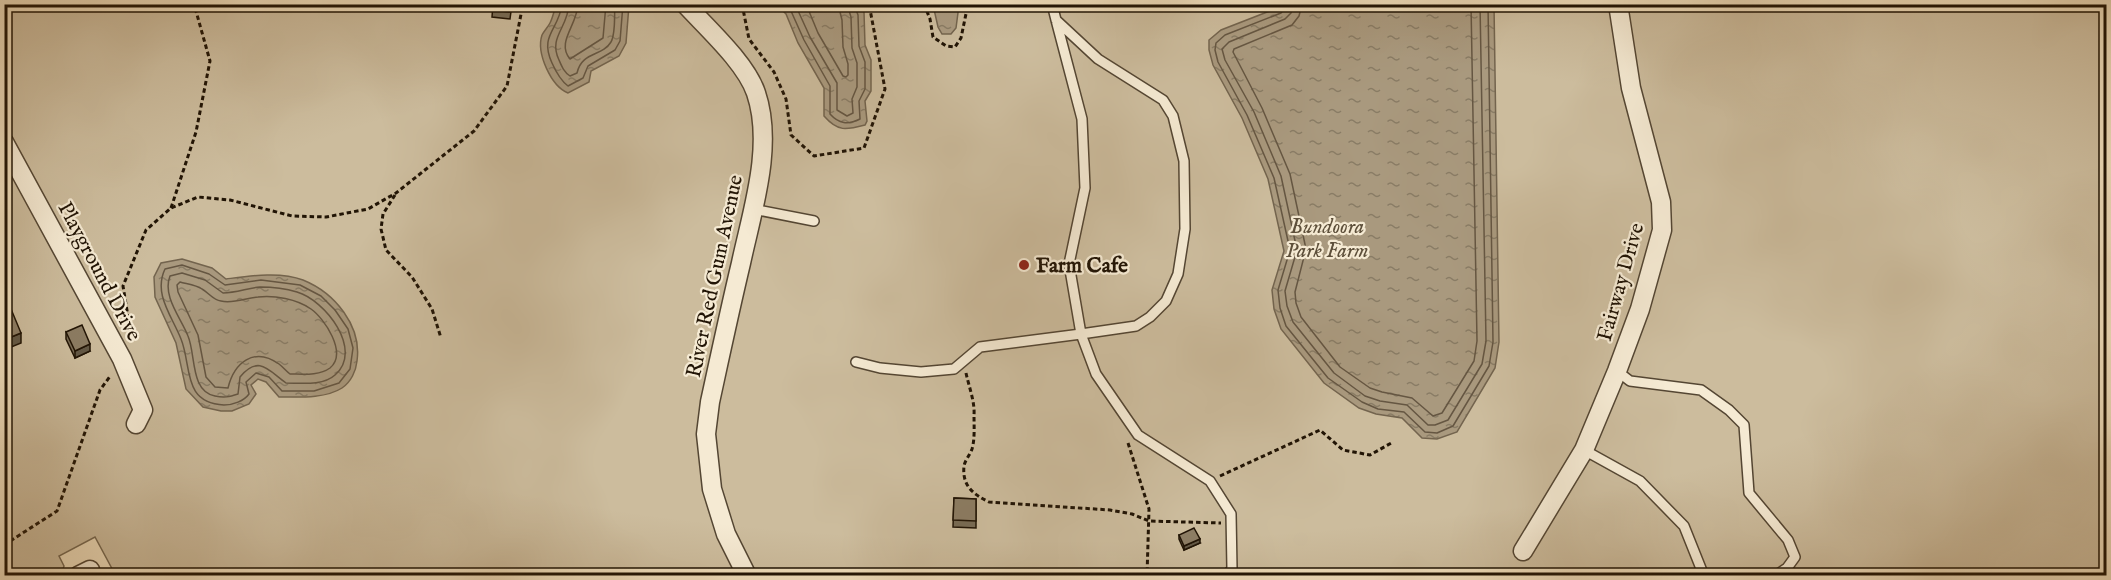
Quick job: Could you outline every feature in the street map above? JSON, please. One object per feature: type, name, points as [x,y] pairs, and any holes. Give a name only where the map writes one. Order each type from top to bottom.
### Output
[{"type":"street","name":"River Red Gum Avenue","points":[[685,4],[743,68],[756,92],[762,120],[764,150],[710,402],[706,434],[712,489],[726,534],[747,576]]},
{"type":"street","name":"Fairway Drive","points":[[1523,551],[1584,450],[1640,309],[1662,231],[1661,202],[1631,87],[1618,4]]},
{"type":"street","name":"Playground Drive","points":[[4,142],[122,358],[143,410],[136,424]]},
{"type":"lane","points":[[1052,4],[1082,119],[1085,188],[1069,264],[1081,334],[1096,374],[1138,435],[1210,481],[1232,514],[1232,569],[1226,576]]},
{"type":"lane","points":[[856,362],[880,368],[921,372],[954,369],[980,347],[1136,326],[1150,317],[1166,301],[1178,274],[1185,229],[1184,161],[1173,116],[1163,100],[1098,59],[1056,20]]},
{"type":"lane","points":[[753,209],[814,221]]},
{"type":"lane","points":[[1617,371],[1630,381],[1701,390],[1729,410],[1744,425],[1749,494],[1788,540],[1795,557],[1787,568],[1775,576]]},
{"type":"lane","points":[[1584,450],[1640,481],[1684,526],[1704,576]]},
{"type":"path","points":[[171,208],[196,132],[210,61],[194,4]]},
{"type":"path","points":[[4,545],[57,511],[100,390],[132,341],[123,286],[146,230],[171,208],[198,197],[230,200],[292,216],[326,218],[368,209],[396,194],[474,131],[507,86],[523,4]]},
{"type":"path","points":[[742,4],[748,39],[774,72],[786,99],[790,135],[814,156],[864,148],[885,89],[869,4]]},
{"type":"path","points":[[924,4],[930,19],[933,37],[945,46],[955,47],[961,38],[968,4]]},
{"type":"path","points":[[396,194],[383,214],[381,229],[386,249],[412,277],[432,309],[441,338]]},
{"type":"path","points":[[963,361],[975,411],[972,448],[964,465],[966,484],[971,492],[989,502],[1110,510],[1132,514],[1149,521],[1232,523]]},
{"type":"path","points":[[1130,424],[1128,444],[1149,509],[1147,576]]},
{"type":"path","points":[[1210,481],[1320,430],[1343,450],[1370,455],[1393,442]]},
{"type":"green space","name":"Bundoora Park Farm","points":[[4,5],[2106,5],[2106,575],[116,576],[95,537],[59,556],[64,566],[61,575],[5,575]]},
{"type":"water","points":[[556,5],[629,5],[626,43],[619,56],[591,71],[589,82],[568,93],[556,84],[546,68],[541,51],[542,35],[550,23]]},
{"type":"water","points":[[777,5],[859,5],[864,12],[865,45],[871,60],[871,91],[865,101],[867,121],[865,125],[853,128],[838,127],[824,116],[824,88],[798,43],[786,14]]},
{"type":"water","points":[[933,5],[959,5],[956,28],[951,34],[942,34]]},
{"type":"water","points":[[1285,5],[1494,5],[1499,342],[1495,368],[1457,432],[1437,439],[1422,438],[1402,418],[1376,414],[1359,408],[1324,383],[1281,329],[1274,309],[1272,290],[1284,251],[1268,179],[1242,118],[1213,65],[1209,40],[1221,30]]},
{"type":"water","points":[[182,259],[212,268],[226,279],[264,275],[294,277],[326,293],[344,312],[355,335],[357,361],[354,372],[345,386],[335,392],[311,397],[279,397],[266,382],[258,379],[251,385],[256,394],[249,404],[232,411],[203,407],[186,389],[176,343],[155,297],[154,277],[161,263]]},
{"type":"building","points":[[493,4],[511,4],[510,12],[492,10]]},
{"type":"building","points":[[11,309],[21,333],[4,340],[4,312]]},
{"type":"building","points":[[82,325],[90,344],[75,351],[66,332]]},
{"type":"building","points":[[954,498],[976,499],[976,521],[953,520]]},
{"type":"building","points":[[1194,528],[1200,539],[1184,546],[1179,535]]},
{"type":"place","name":"Farm Cafe","points":[[1024,265]]}]
